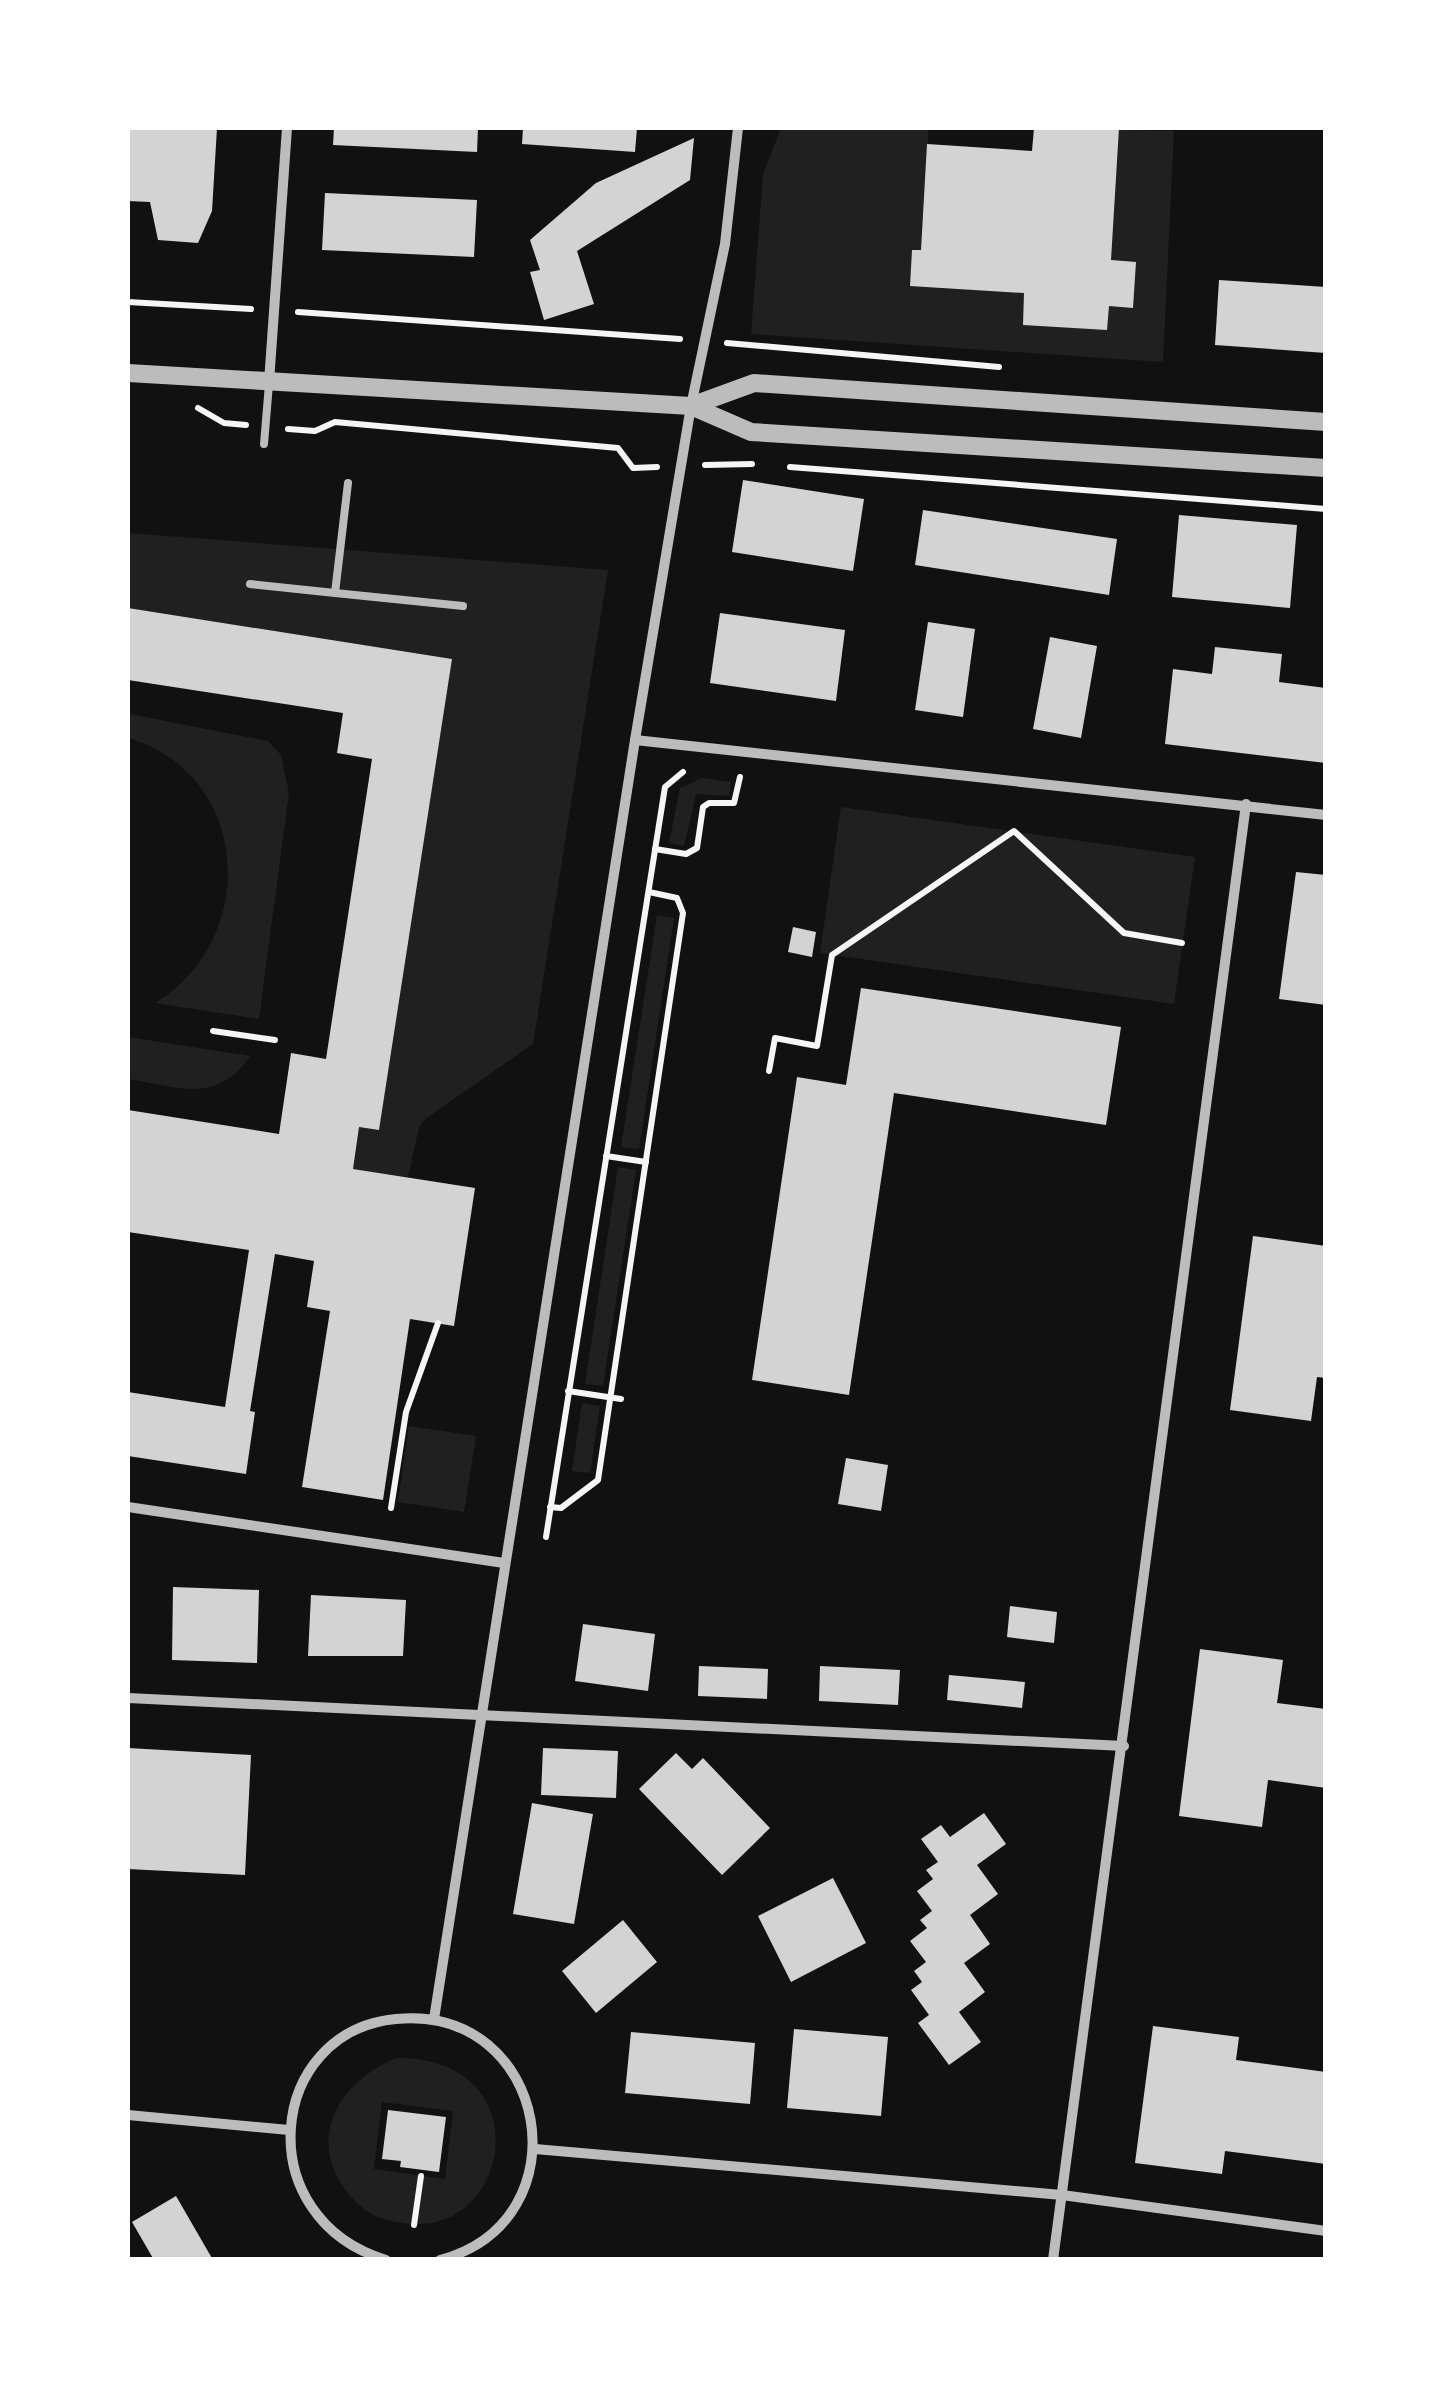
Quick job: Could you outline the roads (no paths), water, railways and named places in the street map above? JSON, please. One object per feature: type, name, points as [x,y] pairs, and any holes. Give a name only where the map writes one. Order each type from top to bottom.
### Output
[{"type":"street","points":[[269,382],[287,128]]},
{"type":"street","points":[[434,2019],[634,740],[690,406],[725,244],[738,128]]},
{"type":"street","points":[[128,372],[690,406],[751,432],[1326,468]]},
{"type":"street","points":[[690,406],[754,383],[1326,422]]},
{"type":"street","points":[[634,740],[1246,804],[1326,816]]},
{"type":"street","points":[[1053,2260],[1246,804]]},
{"type":"street","points":[[128,1507],[504,1562]]},
{"type":"street","points":[[128,1698],[1124,1746]]},
{"type":"street","points":[[386,2260],[360,2252],[328,2232],[305,2202],[292,2167],[289,2130],[300,2090],[314,2068],[354,2032],[393,2019],[434,2019],[466,2030],[493,2048],[515,2074],[530,2105],[534,2149],[525,2188],[508,2216],[486,2238],[440,2260]]},
{"type":"street","points":[[128,2116],[289,2130]]},
{"type":"street","points":[[534,2149],[1062,2195],[1326,2231]]},
{"type":"lane","points":[[264,444],[269,382]]},
{"type":"lane","points":[[335,593],[348,483]]},
{"type":"lane","points":[[250,584],[463,606]]}]
